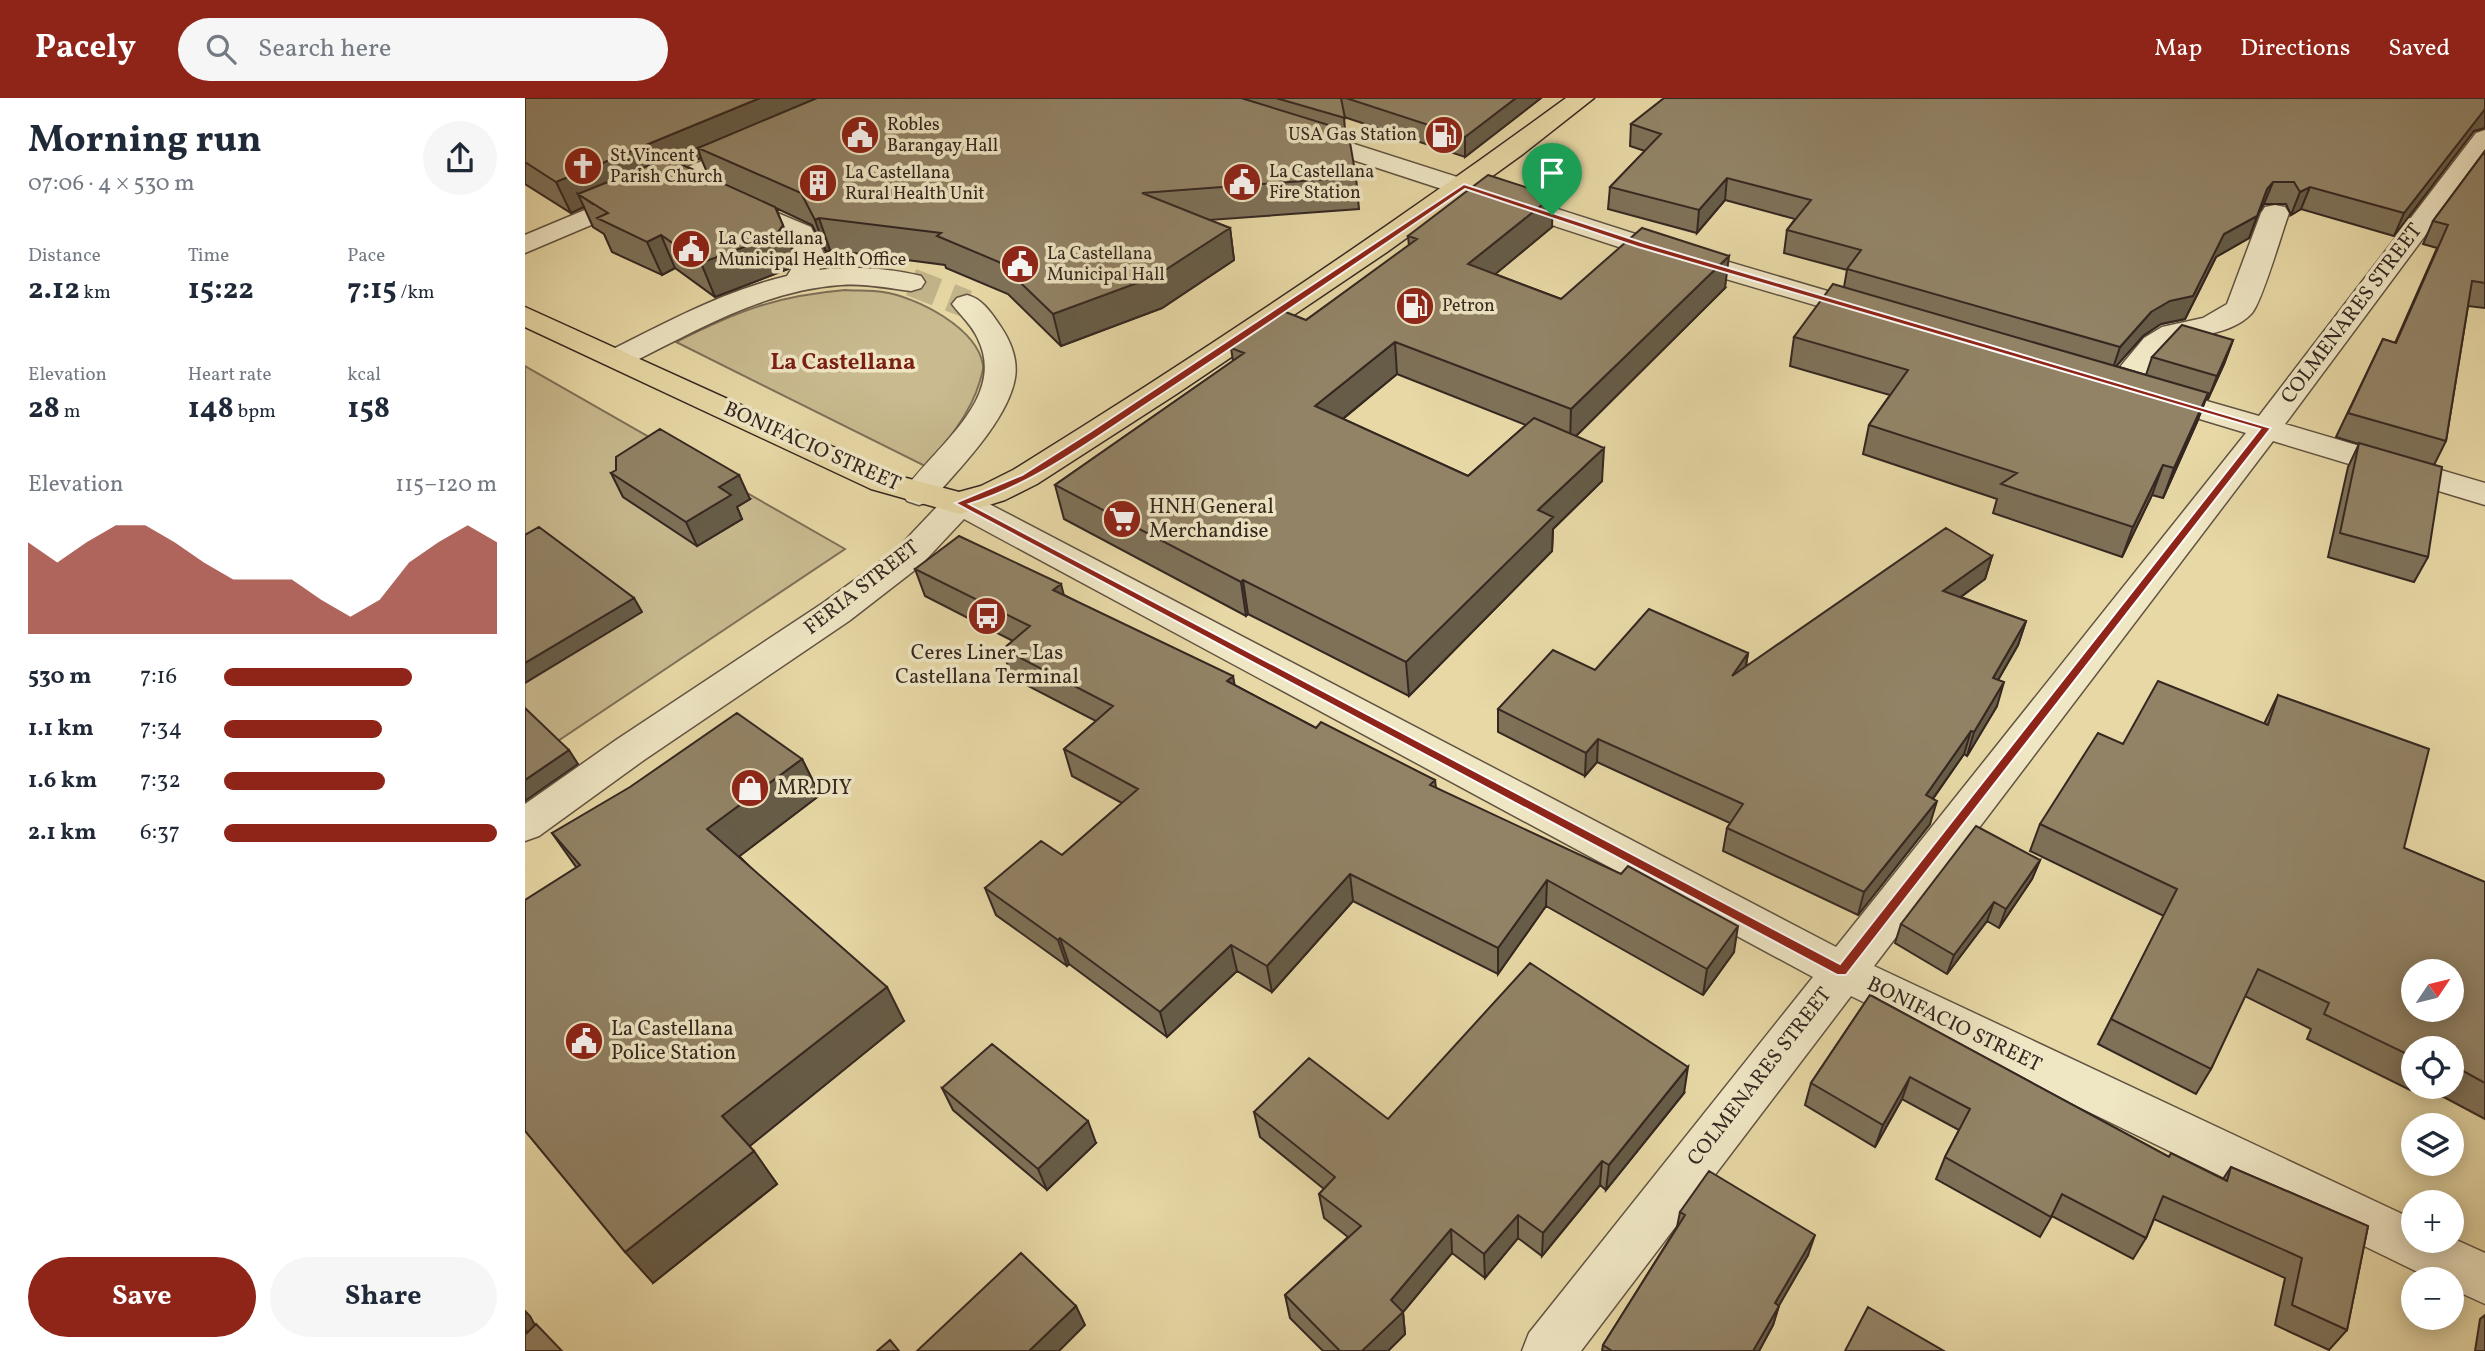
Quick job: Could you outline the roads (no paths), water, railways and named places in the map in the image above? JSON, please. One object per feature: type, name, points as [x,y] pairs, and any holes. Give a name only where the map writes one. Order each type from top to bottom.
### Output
[{"type":"main road","name":"FERIA STREET","points":[[960,503],[993,493],[1025,477],[1093,435],[1308,294],[1464,186],[1582,98]]},
{"type":"main road","name":"BONIFACIO STREET","points":[[525,316],[883,482],[919,494],[960,503]]},
{"type":"street","points":[[1272,126],[1641,245],[1893,319]]},
{"type":"street","name":"COLMENARES STREET","points":[[1548,1351],[2266,428],[2485,138]]},
{"type":"street","points":[[525,245],[769,141]]},
{"type":"street","points":[[681,179],[801,233],[812,258],[798,281]]},
{"type":"street","points":[[2275,213],[2240,309],[2212,325],[2173,333],[2106,381],[2485,494]]},
{"type":"street","points":[[618,358],[725,307],[798,281],[844,276],[911,282]]},
{"type":"street","points":[[919,494],[973,429],[999,386],[1002,366],[998,348],[985,324],[967,304]]},
{"type":"street","name":"FERIA STREET","points":[[525,825],[630,750],[836,612],[908,558],[960,503]]},
{"type":"street","name":"BONIFACIO STREET","points":[[960,503],[1842,971],[2485,1279]]},
{"type":"tunnel","points":[[911,282],[967,304]]},
{"type":"place","name":"Robles Barangay Hall","points":[[860,135]]},
{"type":"place","name":"USA Gas Station","points":[[1444,135]]},
{"type":"place","name":"St. Vincent Parish Church","points":[[583,166]]},
{"type":"place","name":"La Castellana Fire Station","points":[[1242,182]]},
{"type":"place","name":"La Castellana Rural Health Unit","points":[[818,183]]},
{"type":"place","name":"La Castellana Municipal Health Office","points":[[691,249]]},
{"type":"place","name":"La Castellana Municipal Hall","points":[[1020,264]]},
{"type":"place","name":"Petron","points":[[1415,306]]},
{"type":"place","name":"HNH General Merchandise","points":[[1122,519]]},
{"type":"place","name":"Ceres Liner - Las Castellana Terminal","points":[[987,616]]},
{"type":"place","name":"MR.DIY","points":[[750,788]]},
{"type":"place","name":"La Castellana Police Station","points":[[584,1041]]},
{"type":"district","name":"La Castellana","points":[[843,363]]}]
